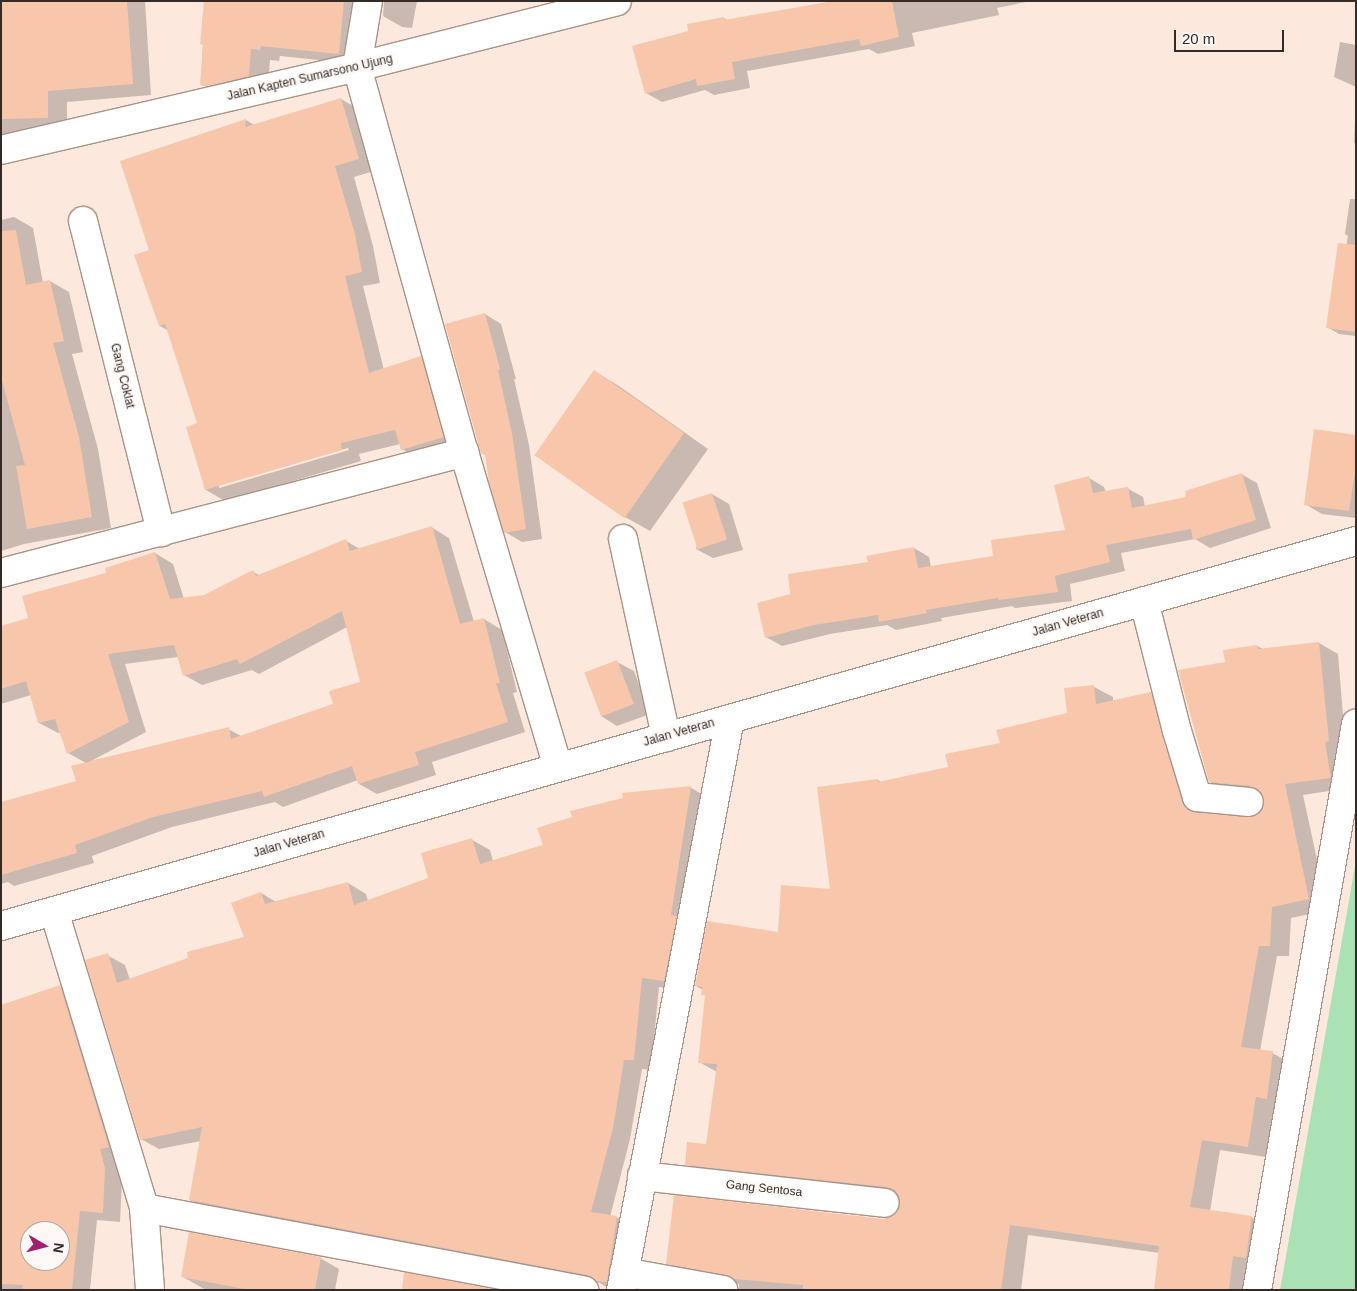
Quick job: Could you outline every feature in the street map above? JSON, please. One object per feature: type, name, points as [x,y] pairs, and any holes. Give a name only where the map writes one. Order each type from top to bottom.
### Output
[{"type":"street","points":[[368,1],[357,67],[464,452],[558,768]]},
{"type":"street","name":"Jalan Kapten Sumarsono Ujung","points":[[1,150],[357,67],[617,1]]},
{"type":"street","name":"Gang Coklat","points":[[83,221],[161,532]]},
{"type":"street","points":[[1,573],[464,452]]},
{"type":"street","points":[[624,539],[666,737]]},
{"type":"street","name":"Jalan Veteran","points":[[1,926],[1356,540]]},
{"type":"street","points":[[1144,601],[1177,731],[1197,797],[1249,802]]},
{"type":"street","points":[[722,1290],[623,1281],[730,719]]},
{"type":"street","points":[[1257,1290],[1356,724]]},
{"type":"street","points":[[54,911],[144,1208],[150,1268],[150,1290]]},
{"type":"street","name":"Gang Sentosa","points":[[642,1176],[885,1203]]},
{"type":"street","points":[[144,1208],[584,1290]]},
{"type":"green space","points":[[1356,861],[1356,1290],[1280,1290]]},
{"type":"building","points":[[1,1],[127,1],[133,84],[48,91],[48,118],[1,119]]},
{"type":"building","points":[[204,1],[344,1],[339,54],[261,46],[260,50],[251,49],[249,76],[209,86],[200,85],[203,45],[200,44]]},
{"type":"building","points":[[833,1],[892,1],[899,37],[861,46],[859,39],[732,62],[735,79],[697,86],[696,79],[645,94],[632,46],[688,31],[687,24],[724,17],[724,20]]},
{"type":"building","points":[[341,98],[359,159],[335,166],[355,234],[362,272],[345,276],[369,373],[421,356],[444,437],[401,450],[395,430],[341,443],[342,450],[205,490],[186,427],[197,423],[165,324],[159,326],[134,255],[149,250],[120,161],[246,119],[245,127]]},
{"type":"building","points":[[16,230],[26,285],[50,280],[64,341],[53,343],[79,437],[92,517],[27,529],[16,466],[25,465],[1,377],[1,231]]},
{"type":"building","points":[[1338,243],[1356,245],[1356,332],[1326,328]]},
{"type":"building","points":[[485,313],[500,369],[498,370],[512,434],[526,529],[504,533],[489,483],[485,453],[481,454],[445,324]]},
{"type":"building","points":[[594,370],[684,433],[624,518],[534,455]]},
{"type":"building","points":[[1314,429],[1356,435],[1356,466],[1349,511],[1304,505]]},
{"type":"building","points":[[1242,473],[1256,520],[1193,540],[1191,529],[1106,545],[1110,562],[1055,576],[1058,592],[999,600],[998,598],[926,610],[927,613],[879,622],[878,615],[814,625],[765,638],[757,603],[790,594],[788,574],[868,562],[866,556],[914,547],[918,568],[993,556],[991,540],[1065,530],[1054,485],[1089,476],[1093,493],[1128,487],[1132,508],[1186,497],[1185,491]]},
{"type":"building","points":[[712,493],[727,540],[698,549],[683,503]]},
{"type":"building","points":[[432,526],[460,624],[484,618],[500,683],[496,683],[508,722],[415,752],[419,765],[358,784],[352,766],[264,797],[262,791],[153,817],[75,845],[77,853],[1,875],[1,802],[76,781],[71,766],[229,727],[231,739],[333,704],[329,691],[360,682],[342,611],[240,664],[237,659],[183,676],[174,645],[108,654],[129,722],[67,754],[55,719],[38,723],[26,681],[1,689],[1,626],[28,618],[22,596],[106,573],[105,568],[155,552],[170,599],[204,595],[253,570],[256,576],[346,539],[350,551]]},
{"type":"building","points":[[1319,642],[1329,741],[1325,742],[1331,778],[1285,784],[1309,899],[1272,907],[1270,946],[1259,946],[1241,1047],[1273,1051],[1267,1099],[1256,1097],[1248,1147],[1202,1140],[1190,1207],[1252,1216],[1246,1258],[1233,1256],[1229,1290],[1154,1290],[1159,1246],[1010,1225],[1001,1290],[803,1290],[803,1285],[734,1279],[726,1275],[666,1264],[674,1195],[883,1219],[892,1217],[897,1213],[900,1205],[899,1196],[894,1190],[887,1187],[685,1165],[687,1142],[706,1144],[717,1064],[698,1063],[705,995],[701,995],[702,987],[695,986],[707,921],[778,932],[781,885],[830,889],[817,787],[878,779],[878,782],[948,767],[945,754],[1000,743],[996,730],[1067,713],[1064,688],[1094,685],[1096,704],[1151,692],[1182,802],[1188,809],[1196,813],[1255,816],[1261,811],[1264,804],[1263,796],[1258,790],[1250,786],[1209,782],[1178,670],[1225,662],[1223,650],[1257,645],[1258,649]]},
{"type":"building","points":[[617,660],[634,704],[601,716],[584,673]]},
{"type":"building","points":[[691,786],[671,915],[677,916],[664,981],[642,978],[634,1060],[624,1060],[613,1128],[591,1212],[617,1216],[607,1282],[596,1281],[587,1275],[189,1200],[202,1127],[140,1140],[85,960],[108,953],[117,983],[188,958],[187,952],[244,937],[231,903],[261,892],[265,904],[348,882],[354,905],[428,878],[421,853],[472,838],[480,864],[543,845],[537,828],[572,817],[570,811],[623,798],[622,793]]},
{"type":"building","points":[[60,985],[109,1147],[100,1149],[105,1168],[103,1213],[80,1211],[72,1290],[22,1290],[23,1285],[1,1284],[1,1005]]},
{"type":"building","points":[[189,1232],[321,1257],[315,1290],[250,1290],[181,1277]]},
{"type":"building","points":[[404,1272],[497,1290],[402,1290]]}]
